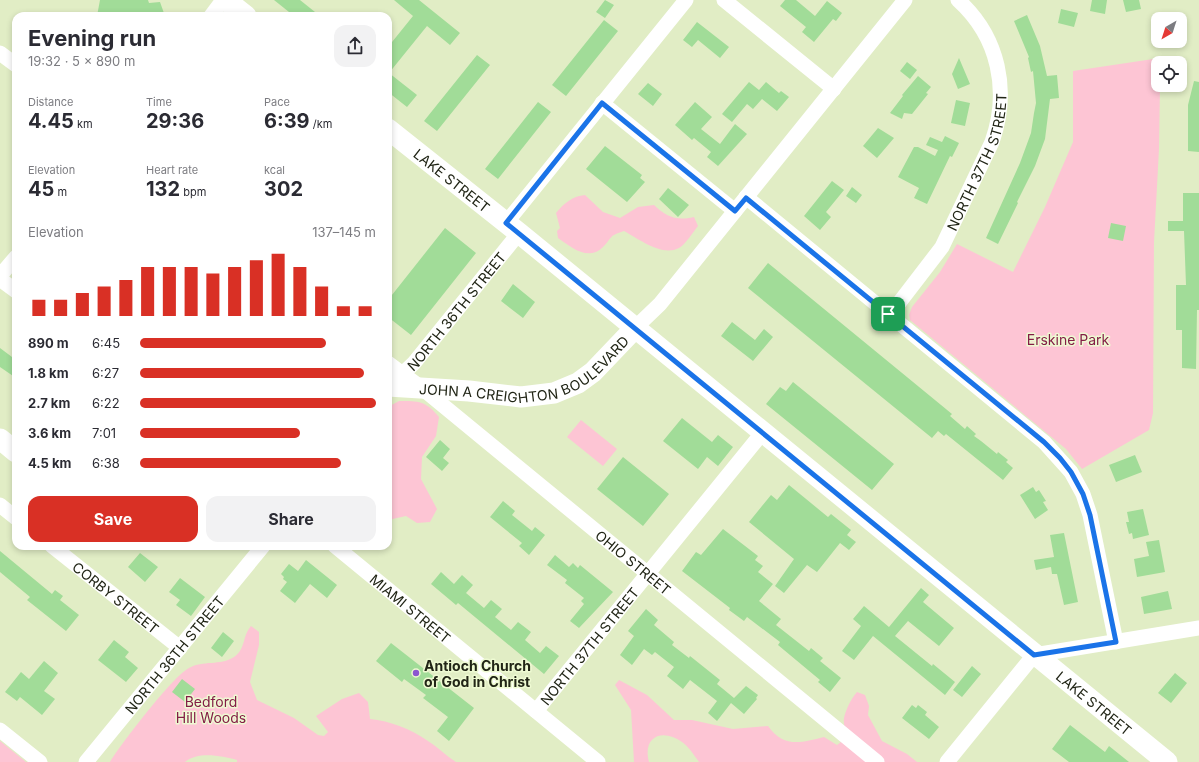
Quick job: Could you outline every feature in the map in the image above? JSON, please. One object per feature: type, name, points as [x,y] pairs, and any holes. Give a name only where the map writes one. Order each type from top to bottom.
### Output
[{"type":"main road","points":[[226,0],[241,12]]},
{"type":"main road","name":"LAKE STREET","points":[[392,132],[512,228],[1167,762]]},
{"type":"main road","name":"JOHN A CREIGHTON BOULEVARD","points":[[393,382],[423,389],[469,391],[521,397],[554,393],[578,383],[593,372],[635,328]]},
{"type":"main road","points":[[0,439],[12,449]]},
{"type":"street","points":[[214,12],[223,0]]},
{"type":"street","name":"NORTH 36TH STREET","points":[[393,382],[414,363],[602,103],[686,0]]},
{"type":"street","points":[[724,0],[834,89]]},
{"type":"street","name":"JOHN A CREIGHTON BOULEVARD","points":[[635,328],[660,304],[905,0]]},
{"type":"street","name":"NORTH 37TH STREET","points":[[888,314],[899,303],[942,247],[992,142],[997,127],[1000,111],[1001,90],[995,56],[980,25],[958,0]]},
{"type":"street","points":[[0,53],[12,63]]},
{"type":"street","points":[[602,103],[735,211]]},
{"type":"street","points":[[746,198],[1044,442],[1060,458],[1071,472],[1083,494],[1090,515],[1116,642]]},
{"type":"street","points":[[12,262],[0,278],[12,288]]},
{"type":"street","name":"OHIO STREET","points":[[423,389],[877,762]]},
{"type":"street","name":"NORTH 37TH STREET","points":[[536,711],[763,432]]},
{"type":"street","points":[[0,505],[12,515]]},
{"type":"street","name":"CORBY STREET","points":[[57,550],[180,648]]},
{"type":"street","name":"NORTH 36TH STREET","points":[[86,762],[260,550]]},
{"type":"street","name":"MIAMI STREET","points":[[340,550],[598,762]]},
{"type":"street","points":[[947,762],[1034,655],[1199,628]]},
{"type":"street","points":[[0,730],[40,762]]},
{"type":"green space","name":"Erskine Park","points":[[1151,59],[1151,92],[1160,92],[1159,149],[1154,242],[1153,413],[1149,430],[1082,469],[1066,449],[910,320],[909,315],[912,307],[940,272],[957,244],[1013,272],[1045,207],[1073,142],[1073,71]]},
{"type":"green space","points":[[585,195],[603,212],[620,218],[638,207],[654,205],[672,217],[694,217],[698,226],[684,244],[679,248],[672,250],[658,249],[624,231],[613,236],[597,251],[591,253],[580,252],[558,238],[557,231],[560,228],[556,213],[569,201]]},
{"type":"green space","points":[[399,401],[422,403],[430,408],[439,417],[436,436],[422,457],[421,479],[437,509],[430,522],[417,523],[406,516],[392,519],[392,405]]},
{"type":"green space","points":[[581,420],[617,449],[603,466],[567,437]]},
{"type":"green space","name":"Bedford Hill Woods","points":[[251,626],[259,632],[259,645],[250,682],[257,700],[294,718],[318,735],[324,736],[328,732],[316,716],[342,699],[359,693],[368,702],[370,719],[393,724],[415,733],[432,743],[456,762],[237,762],[237,760],[231,758],[203,755],[196,756],[185,762],[110,762],[148,711],[181,674],[189,668],[200,664],[229,660],[234,657],[238,654]]},
{"type":"green space","points":[[619,680],[647,695],[674,720],[692,720],[733,729],[768,726],[780,738],[786,741],[800,742],[824,737],[837,745],[845,738],[846,732],[844,718],[849,704],[857,692],[865,695],[869,706],[868,715],[882,741],[907,754],[917,762],[699,762],[682,742],[675,738],[661,735],[651,741],[648,753],[649,762],[634,762],[631,710],[615,685]]},
{"type":"green space","points":[[0,741],[26,762],[0,762]]},
{"type":"building","points":[[100,0],[148,0],[149,3],[160,2],[164,12],[98,12]]},
{"type":"building","points":[[274,0],[300,0],[315,12],[289,12]]},
{"type":"building","points":[[394,0],[419,0],[460,33],[450,45],[427,26],[392,69],[392,42],[413,16]]},
{"type":"building","points":[[605,0],[614,5],[605,18],[596,12]]},
{"type":"building","points":[[785,0],[796,0],[815,16],[827,1],[842,13],[836,21],[833,19],[814,42],[802,32],[806,27],[780,6]]},
{"type":"building","points":[[1092,0],[1107,0],[1105,14],[1090,11]]},
{"type":"building","points":[[1123,0],[1139,0],[1141,9],[1126,12]]},
{"type":"building","points":[[1061,9],[1078,13],[1074,27],[1058,23]]},
{"type":"building","points":[[1027,15],[1040,46],[1047,76],[1057,75],[1059,98],[1050,99],[1045,139],[1035,166],[998,244],[986,238],[1020,163],[1031,133],[1036,103],[1033,71],[1031,72],[1029,57],[1014,21]]},
{"type":"building","points":[[604,20],[618,31],[566,96],[552,85]]},
{"type":"building","points":[[697,22],[729,47],[720,58],[698,40],[692,47],[683,40]]},
{"type":"building","points":[[477,55],[490,65],[437,131],[424,121]]},
{"type":"building","points":[[959,58],[970,84],[958,89],[952,74]]},
{"type":"building","points":[[907,62],[917,70],[910,79],[900,71]]},
{"type":"building","points":[[392,75],[417,95],[407,107],[392,95]]},
{"type":"building","points":[[918,76],[931,87],[926,93],[928,94],[912,114],[904,113],[902,119],[890,113],[903,96],[902,95]]},
{"type":"building","points":[[1194,81],[1199,82],[1199,152],[1188,151],[1188,105]]},
{"type":"building","points":[[749,82],[759,90],[766,82],[779,93],[781,91],[789,97],[777,111],[762,99],[753,109],[747,104],[732,122],[722,114]]},
{"type":"building","points":[[648,83],[662,94],[653,106],[638,94]]},
{"type":"building","points":[[956,100],[970,103],[965,126],[951,123]]},
{"type":"building","points":[[538,102],[551,112],[498,179],[485,169]]},
{"type":"building","points":[[695,102],[712,117],[701,129],[720,144],[735,124],[747,134],[718,166],[707,157],[711,152],[694,138],[692,140],[675,125]]},
{"type":"building","points":[[878,128],[894,138],[877,158],[863,146]]},
{"type":"building","points":[[945,136],[959,143],[952,157],[950,156],[927,204],[914,198],[919,188],[898,177],[914,147],[918,147],[935,156],[938,150],[926,145],[930,137],[942,142]]},
{"type":"building","points":[[605,146],[642,175],[640,178],[645,182],[627,202],[586,169]]},
{"type":"building","points":[[832,181],[844,190],[826,212],[831,217],[820,230],[804,216]]},
{"type":"building","points":[[852,187],[862,195],[856,203],[846,196]]},
{"type":"building","points":[[668,188],[689,205],[678,217],[659,199]]},
{"type":"building","points":[[1183,193],[1199,193],[1199,310],[1197,310],[1196,369],[1182,368],[1182,330],[1176,330],[1176,285],[1186,285],[1184,231],[1168,231],[1168,221],[1183,221]]},
{"type":"building","points":[[1111,223],[1126,226],[1123,241],[1108,238]]},
{"type":"building","points":[[445,228],[476,253],[411,335],[392,320],[392,295]]},
{"type":"building","points":[[768,263],[952,414],[950,416],[965,429],[967,426],[976,434],[974,436],[997,454],[998,452],[1008,460],[1006,462],[1013,468],[1003,480],[946,434],[944,436],[938,431],[932,438],[748,288]]},
{"type":"building","points":[[513,284],[535,302],[523,318],[501,301]]},
{"type":"building","points":[[732,322],[755,340],[764,329],[773,337],[753,361],[721,336]]},
{"type":"building","points":[[0,348],[12,357],[12,375],[0,367]]},
{"type":"building","points":[[793,382],[894,464],[872,490],[766,404],[780,387],[786,391]]},
{"type":"building","points":[[682,418],[712,442],[718,435],[733,447],[718,466],[707,457],[698,469],[663,441]]},
{"type":"building","points":[[440,440],[450,449],[443,458],[449,463],[442,471],[426,457]]},
{"type":"building","points":[[1135,455],[1142,472],[1116,482],[1109,465]]},
{"type":"building","points":[[623,457],[669,494],[643,526],[597,489]]},
{"type":"building","points":[[789,485],[828,517],[831,514],[851,530],[847,535],[856,542],[849,550],[840,543],[817,572],[807,565],[784,593],[775,586],[794,559],[749,522],[771,495],[777,500]]},
{"type":"building","points":[[1033,487],[1036,492],[1039,490],[1046,501],[1043,502],[1048,510],[1035,519],[1020,495]]},
{"type":"building","points":[[503,501],[515,511],[512,515],[532,531],[535,527],[545,535],[529,555],[519,546],[522,543],[490,517]]},
{"type":"building","points":[[1143,509],[1149,535],[1133,539],[1132,533],[1129,534],[1126,522],[1129,522],[1127,512]]},
{"type":"building","points":[[723,529],[758,556],[755,560],[763,566],[758,572],[773,584],[759,601],[781,619],[776,625],[809,651],[811,648],[823,658],[820,661],[841,678],[830,692],[818,682],[820,680],[778,645],[780,642],[747,617],[744,621],[729,610],[730,608],[682,571],[696,552],[701,555]]},
{"type":"building","points":[[1064,533],[1078,602],[1064,605],[1057,574],[1052,574],[1051,567],[1036,570],[1034,560],[1054,557],[1050,535]]},
{"type":"building","points":[[1159,540],[1165,572],[1137,577],[1134,559],[1149,556],[1146,542]]},
{"type":"building","points":[[0,551],[52,594],[55,590],[63,596],[60,600],[79,615],[66,631],[27,600],[30,597],[0,572]]},
{"type":"building","points":[[140,553],[158,567],[145,582],[128,567]]},
{"type":"building","points":[[555,555],[569,567],[573,563],[578,568],[580,565],[613,592],[579,628],[570,621],[584,604],[581,601],[584,598],[565,583],[567,580],[547,565]]},
{"type":"building","points":[[306,560],[337,585],[327,598],[310,584],[295,603],[280,591],[287,582],[283,579],[284,577],[281,574],[289,564],[298,571]]},
{"type":"building","points":[[441,572],[454,584],[462,575],[473,585],[466,593],[484,608],[491,600],[502,609],[495,617],[511,630],[518,622],[531,632],[525,640],[540,653],[546,646],[559,656],[544,674],[458,603],[456,605],[431,584]]},
{"type":"building","points":[[180,578],[205,597],[191,616],[176,605],[180,600],[169,592]]},
{"type":"building","points":[[921,588],[929,595],[923,602],[954,628],[939,646],[908,621],[895,636],[932,666],[933,664],[955,682],[945,695],[873,636],[854,660],[842,651],[861,626],[853,619],[864,606],[889,627]]},
{"type":"building","points":[[1168,591],[1172,609],[1144,614],[1141,597]]},
{"type":"building","points":[[646,609],[658,620],[654,625],[674,642],[672,645],[689,658],[690,656],[720,680],[717,684],[734,698],[746,686],[758,695],[756,698],[757,699],[744,714],[731,703],[717,721],[708,713],[717,701],[690,680],[683,689],[667,676],[674,667],[655,652],[652,655],[644,649],[632,665],[620,655],[634,636],[628,631]]},
{"type":"building","points":[[223,632],[234,641],[222,657],[211,648]]},
{"type":"building","points":[[114,640],[129,652],[125,657],[138,668],[126,682],[98,660]]},
{"type":"building","points":[[391,643],[474,708],[449,741],[437,731],[448,717],[423,698],[426,695],[404,679],[402,682],[376,661]]},
{"type":"building","points":[[44,661],[58,673],[44,691],[55,699],[42,715],[20,697],[17,701],[5,692],[21,672],[29,679]]},
{"type":"building","points":[[972,666],[981,674],[962,697],[953,690]]},
{"type":"building","points":[[1175,673],[1187,683],[1171,703],[1158,693]]},
{"type":"building","points":[[182,679],[195,689],[185,702],[172,692]]},
{"type":"building","points":[[912,705],[916,708],[918,705],[927,712],[925,715],[939,727],[929,739],[902,718]]},
{"type":"building","points":[[1070,725],[1105,752],[1109,746],[1129,762],[1069,762],[1052,749]]},
{"type":"place","name":"Antioch Church of God in Christ","points":[[416,673]]},
{"type":"route","points":[[602,103],[735,211],[746,198],[888,314],[1044,442],[1071,472],[1083,494],[1090,515],[1116,642],[1034,655],[506,223],[602,103]]}]
